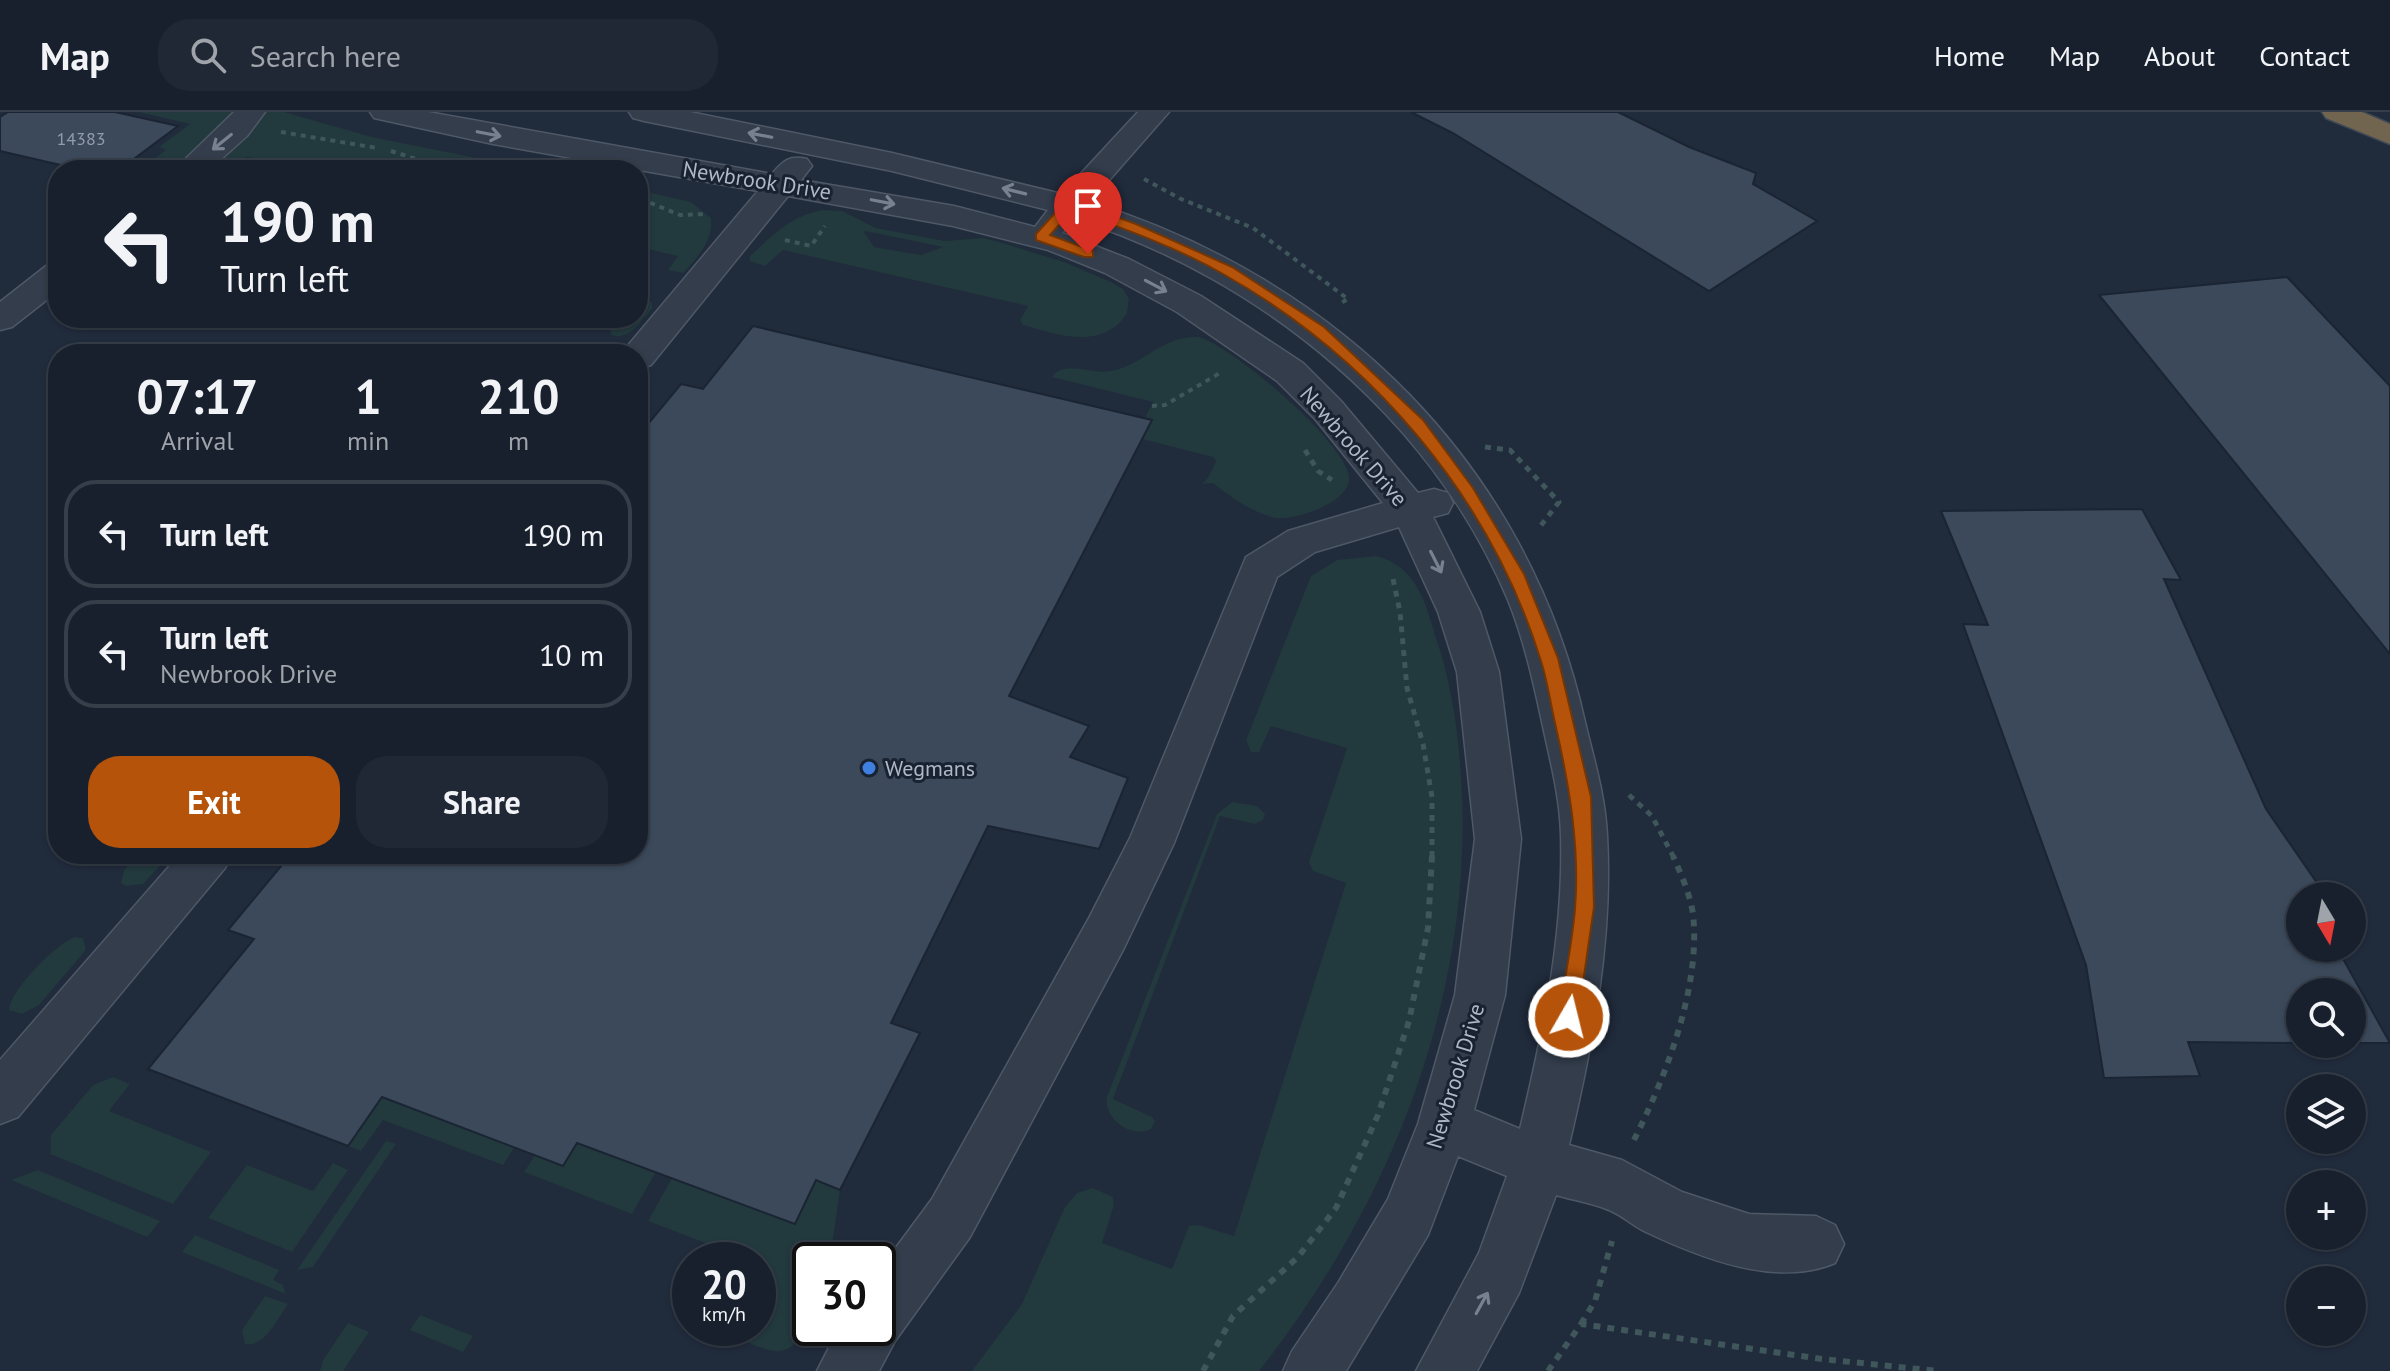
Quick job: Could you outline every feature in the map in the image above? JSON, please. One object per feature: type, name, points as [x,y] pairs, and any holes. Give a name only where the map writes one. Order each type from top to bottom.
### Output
[{"type":"highway","points":[[2337,112],[2390,135]]},
{"type":"street","points":[[202,160],[236,130],[250,112]]},
{"type":"street","name":"Newbrook Drive","points":[[385,112],[636,160]]},
{"type":"street","points":[[596,153],[642,112]]},
{"type":"street","name":"Newbrook Drive","points":[[642,112],[923,168],[1069,204],[1131,227],[1227,270],[1319,330],[1418,424],[1467,492],[1516,574],[1549,658],[1581,797],[1585,907],[1565,1044],[1539,1163],[1500,1270],[1445,1371]]},
{"type":"street","points":[[1041,237],[1140,117]]},
{"type":"street","points":[[648,345],[813,146]]},
{"type":"street","name":"Newbrook Drive","points":[[648,162],[954,216],[1041,237],[1117,266],[1240,335],[1290,372],[1328,410],[1410,510],[1459,612],[1478,672],[1498,839],[1480,995],[1444,1124],[1409,1216],[1358,1303],[1312,1371]]},
{"type":"street","points":[[0,319],[48,282]]},
{"type":"street","points":[[896,1295],[951,1218],[1106,934],[1151,843],[1260,568],[1302,541],[1467,492]]},
{"type":"street","points":[[0,1099],[200,864]]},
{"type":"street","points":[[1444,1124],[1539,1163],[1622,1187],[1664,1212],[1720,1233],[1749,1242],[1816,1244]]},
{"type":"street","points":[[846,1371],[861,1346]]},
{"type":"path","points":[[276,130],[393,151],[420,160]]},
{"type":"path","points":[[648,202],[675,215],[691,218],[708,213]]},
{"type":"path","points":[[675,215],[683,208]]},
{"type":"path","points":[[780,239],[811,246],[825,226]]},
{"type":"path","points":[[1152,406],[1165,405],[1194,387]]},
{"type":"path","points":[[1203,1371],[1233,1316],[1298,1257],[1336,1208],[1378,1115],[1409,1021],[1428,928],[1432,876],[1432,797],[1423,744],[1407,688],[1400,612],[1392,573]]},
{"type":"path","points":[[1621,783],[1626,793],[1654,817],[1679,871],[1693,915],[1688,982],[1667,1066],[1630,1150]]},
{"type":"path","points":[[1548,1371],[1595,1301],[1612,1241]]},
{"type":"path","points":[[1581,1324],[1608,1325],[1744,1348],[1938,1371]]},
{"type":"green space","points":[[139,112],[236,112],[185,160],[152,160],[166,150],[159,147],[190,124]]},
{"type":"green space","points":[[260,112],[284,112],[372,137],[486,160],[260,160],[247,157],[242,160],[215,160]]},
{"type":"green space","points":[[648,192],[691,202],[711,218],[707,241],[683,273],[668,270],[678,256],[648,249]]},
{"type":"green space","points":[[842,211],[876,228],[945,241],[983,238],[1064,262],[1123,289],[1129,299],[1127,313],[1106,332],[1093,336],[1065,336],[1023,325],[1020,320],[1028,306],[783,250],[765,266],[750,261],[750,256],[774,234],[811,213]],"holes":[[[865,231],[943,247],[921,255],[874,247]]]},
{"type":"green space","points":[[610,328],[635,328],[624,335],[611,335]]},
{"type":"green space","points":[[1199,337],[1215,344],[1260,376],[1328,440],[1349,476],[1348,486],[1341,495],[1305,514],[1280,518],[1263,514],[1240,503],[1213,483],[1202,484],[1216,461],[1213,457],[1142,439],[1151,421],[1145,418],[1153,402],[1052,377],[1071,368],[1111,371],[1174,340]]},
{"type":"green space","points":[[1376,556],[1391,562],[1413,580],[1426,606],[1453,703],[1462,794],[1461,872],[1452,949],[1436,1025],[1412,1100],[1382,1172],[1346,1241],[1305,1308],[1259,1371],[972,1371],[1022,1304],[1065,1207],[1077,1193],[1093,1188],[1113,1197],[1114,1205],[1102,1243],[1172,1269],[1189,1226],[1199,1225],[1234,1236],[1346,883],[1313,871],[1309,862],[1347,748],[1271,726],[1259,752],[1251,752],[1246,740],[1311,576],[1337,560]]},
{"type":"green space","points":[[1232,802],[1257,806],[1265,814],[1263,820],[1255,824],[1220,816],[1113,1099],[1155,1121],[1151,1129],[1128,1129],[1110,1113],[1107,1097],[1217,814]]},
{"type":"green space","points":[[130,864],[162,864],[143,884],[126,886],[121,883],[124,870]]},
{"type":"green space","points":[[75,937],[83,938],[86,950],[39,1005],[22,1014],[9,1010],[17,991],[36,968],[57,948]]},
{"type":"green space","points":[[113,1077],[130,1084],[109,1111],[211,1152],[173,1204],[50,1154],[51,1135],[93,1085]]},
{"type":"green space","points":[[382,1097],[514,1148],[503,1165],[383,1120],[361,1151],[348,1146]]},
{"type":"green space","points":[[386,1141],[396,1144],[313,1267],[297,1270]]},
{"type":"green space","points":[[577,1143],[656,1172],[632,1214],[524,1172],[535,1155],[563,1166]]},
{"type":"green space","points":[[333,1163],[348,1170],[292,1252],[208,1218],[247,1165],[313,1191]]},
{"type":"green space","points":[[38,1170],[160,1221],[147,1237],[11,1180]]},
{"type":"green space","points":[[672,1178],[795,1224],[816,1180],[840,1190],[833,1242],[792,1242],[792,1345],[788,1349],[775,1351],[758,1346],[776,1346],[776,1242],[703,1242],[648,1221]]},
{"type":"green space","points":[[195,1235],[279,1270],[273,1280],[283,1285],[286,1294],[182,1252]]},
{"type":"green space","points":[[265,1296],[288,1304],[265,1337],[245,1344],[242,1330]]},
{"type":"green space","points":[[420,1315],[473,1336],[463,1352],[410,1330]]},
{"type":"green space","points":[[348,1323],[369,1332],[343,1371],[320,1371],[323,1360]]},
{"type":"building","points":[[8,112],[115,112],[178,126],[132,160],[48,162],[0,151],[0,117]]},
{"type":"building","points":[[1411,112],[1618,112],[1689,147],[1756,173],[1753,184],[1817,221],[1709,291],[1453,133]]},
{"type":"building","points":[[2287,277],[2390,386],[2390,654],[2099,295]]},
{"type":"building","name":"Wegmans","points":[[753,326],[1152,420],[1009,696],[1089,726],[1070,757],[1128,778],[1099,849],[988,826],[891,1023],[920,1033],[840,1190],[816,1180],[795,1224],[577,1143],[563,1166],[382,1097],[348,1146],[148,1069],[254,939],[228,930],[283,864],[648,864],[648,424],[681,384],[703,389]]},
{"type":"building","points":[[2142,509],[2181,580],[2164,579],[2266,809],[2316,882],[2286,882],[2286,962],[2345,962],[2354,978],[2286,978],[2286,1043],[2188,1042],[2200,1076],[2104,1078],[2086,965],[1963,624],[1988,625],[1941,511]]},
{"type":"building","points":[[2366,1000],[2390,1043],[2366,1043]]},
{"type":"place","name":"Wegmans","points":[[869,768]]},
{"type":"route","points":[[1088,254],[1041,237],[1069,204],[1131,227],[1227,270],[1319,330],[1366,372],[1418,424],[1467,492],[1516,574],[1549,658],[1581,797],[1585,907],[1569,1017]]}]
